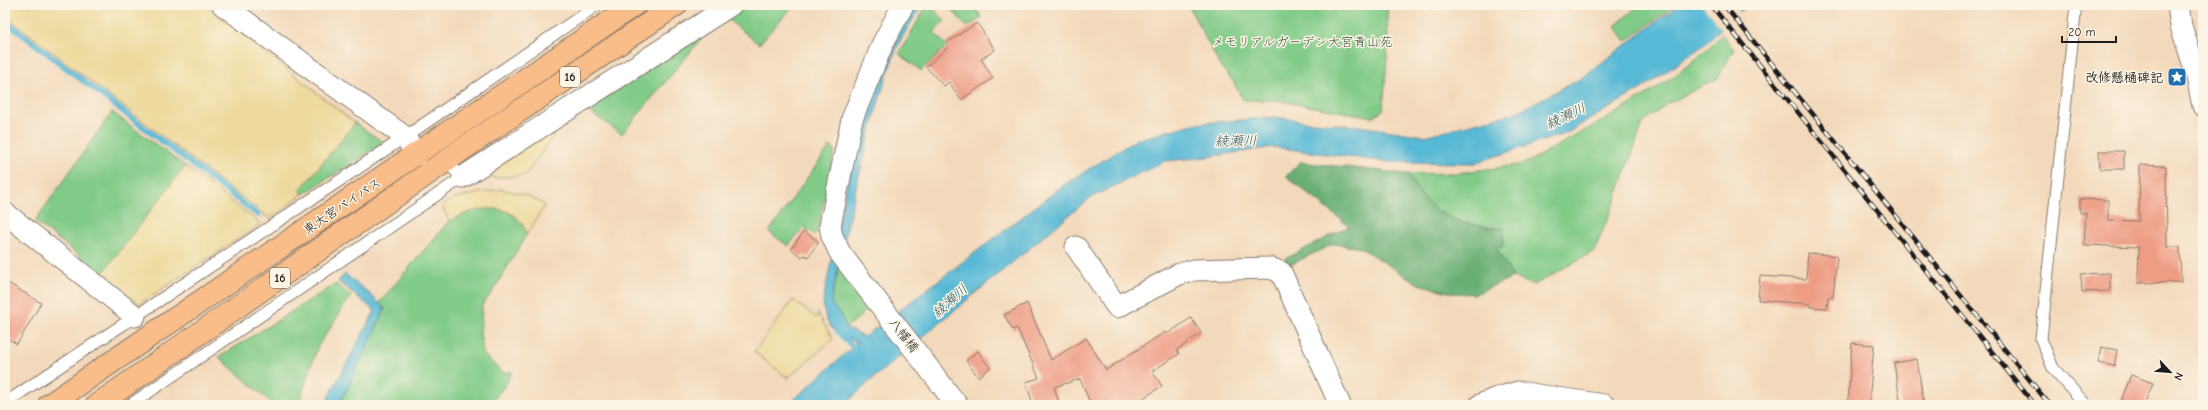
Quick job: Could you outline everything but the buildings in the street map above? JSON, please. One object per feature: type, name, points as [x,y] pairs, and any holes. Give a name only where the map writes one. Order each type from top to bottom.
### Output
[{"type":"highway","name":"東大宮バイパス","points":[[49,405],[418,155],[634,5]]},
{"type":"highway","name":"東大宮バイパス","points":[[97,405],[445,162],[676,5]]},
{"type":"street","points":[[223,5],[405,137],[418,155]]},
{"type":"street","points":[[463,177],[731,5]]},
{"type":"street","name":"八幡橋","points":[[903,5],[883,43],[852,119],[830,226],[832,236],[845,259],[926,363],[956,405]]},
{"type":"street","points":[[2178,5],[2181,26],[2196,72],[2203,106]]},
{"type":"street","points":[[5,213],[136,316]]},
{"type":"street","points":[[1076,247],[1117,307],[1179,274],[1194,270],[1270,268],[1281,272],[1340,405]]},
{"type":"street","points":[[1480,405],[1518,392],[1604,405]]},
{"type":"lane","points":[[5,403],[405,137],[597,5]]},
{"type":"lane","points":[[2076,5],[2041,339],[2053,368],[2086,405]]},
{"type":"lane","points":[[130,405],[463,177],[445,162]]},
{"type":"green space","points":[[748,5],[794,5],[759,44],[726,18]]},
{"type":"green space","points":[[927,5],[930,5],[945,21],[934,32],[947,46],[921,71],[899,54]]},
{"type":"green space","points":[[948,5],[973,5],[982,18],[967,27]]},
{"type":"green space","name":"メモリアルガーデン大宮青山苑","points":[[1188,5],[1387,5],[1388,44],[1383,110],[1373,117],[1273,100],[1243,100],[1233,81],[1221,67]]},
{"type":"green space","points":[[1639,5],[1676,5],[1626,41],[1615,26]]},
{"type":"green space","points":[[711,27],[622,134],[587,110]]},
{"type":"green space","points":[[1722,34],[1734,49],[1718,78],[1667,104],[1643,123],[1616,199],[1594,251],[1534,285],[1513,277],[1496,248],[1504,229],[1472,224],[1447,216],[1426,200],[1408,174],[1457,173],[1518,165],[1528,162],[1656,89],[1702,54]]},
{"type":"green space","points":[[112,112],[185,166],[102,274],[35,221]]},
{"type":"green space","points":[[355,123],[384,143],[303,194],[300,190]]},
{"type":"green space","points":[[830,146],[835,150],[817,233],[815,235],[804,227],[788,246],[769,232]]},
{"type":"green space","points":[[1300,162],[1408,174],[1426,200],[1447,216],[1472,224],[1504,229],[1503,247],[1496,248],[1513,277],[1475,294],[1452,293],[1418,284],[1361,248],[1333,244],[1288,266],[1285,259],[1349,226],[1286,176]]},
{"type":"green space","points":[[479,208],[508,212],[519,220],[524,226],[527,234],[491,294],[482,305],[480,335],[484,355],[501,371],[506,373],[512,371],[507,383],[489,405],[339,405],[385,309],[379,303],[449,221]]},
{"type":"green space","points":[[839,265],[871,307],[846,328],[840,313],[833,308],[831,300]]},
{"type":"green space","points":[[336,284],[351,296],[318,346],[298,405],[274,405],[219,357]]},
{"type":"sand","points":[[5,5],[205,5],[355,123],[300,190],[303,194],[270,219],[5,16]]},
{"type":"sand","points":[[547,131],[556,132],[526,175],[493,178],[489,172]]},
{"type":"sand","points":[[185,166],[261,224],[139,304],[102,274]]},
{"type":"sand","points":[[500,189],[526,195],[545,205],[527,234],[521,223],[513,215],[504,210],[482,209],[449,221],[442,206],[455,198]]},
{"type":"sand","points":[[793,300],[817,318],[818,313],[833,339],[788,378],[754,352]]},
{"type":"water","name":"綾瀬川","points":[[912,5],[922,5],[898,44],[885,80],[859,174],[831,300],[834,308],[840,313],[846,328],[864,337],[1068,182],[1136,140],[1193,124],[1274,117],[1358,126],[1424,136],[1515,113],[1580,79],[1679,5],[1748,5],[1705,44],[1646,86],[1567,133],[1475,163],[1388,162],[1273,147],[1207,157],[1165,161],[1090,198],[878,374],[844,405],[788,405],[857,343],[832,328],[826,318],[823,301],[852,159],[882,59]]},
{"type":"water","points":[[345,274],[370,294],[385,309],[339,405],[324,405],[375,311],[338,281]]},
{"type":"pier","points":[[1702,5],[1734,5],[1741,13],[1723,31]]},
{"type":"waterway","points":[[5,21],[258,215]]},
{"type":"waterway","points":[[837,331],[857,351]]},
{"type":"railway","points":[[1711,5],[2035,405]]},
{"type":"railway","points":[[1724,5],[2050,405]]},
{"type":"place","name":"改修懸樋碑記","points":[[2177,77]]}]
